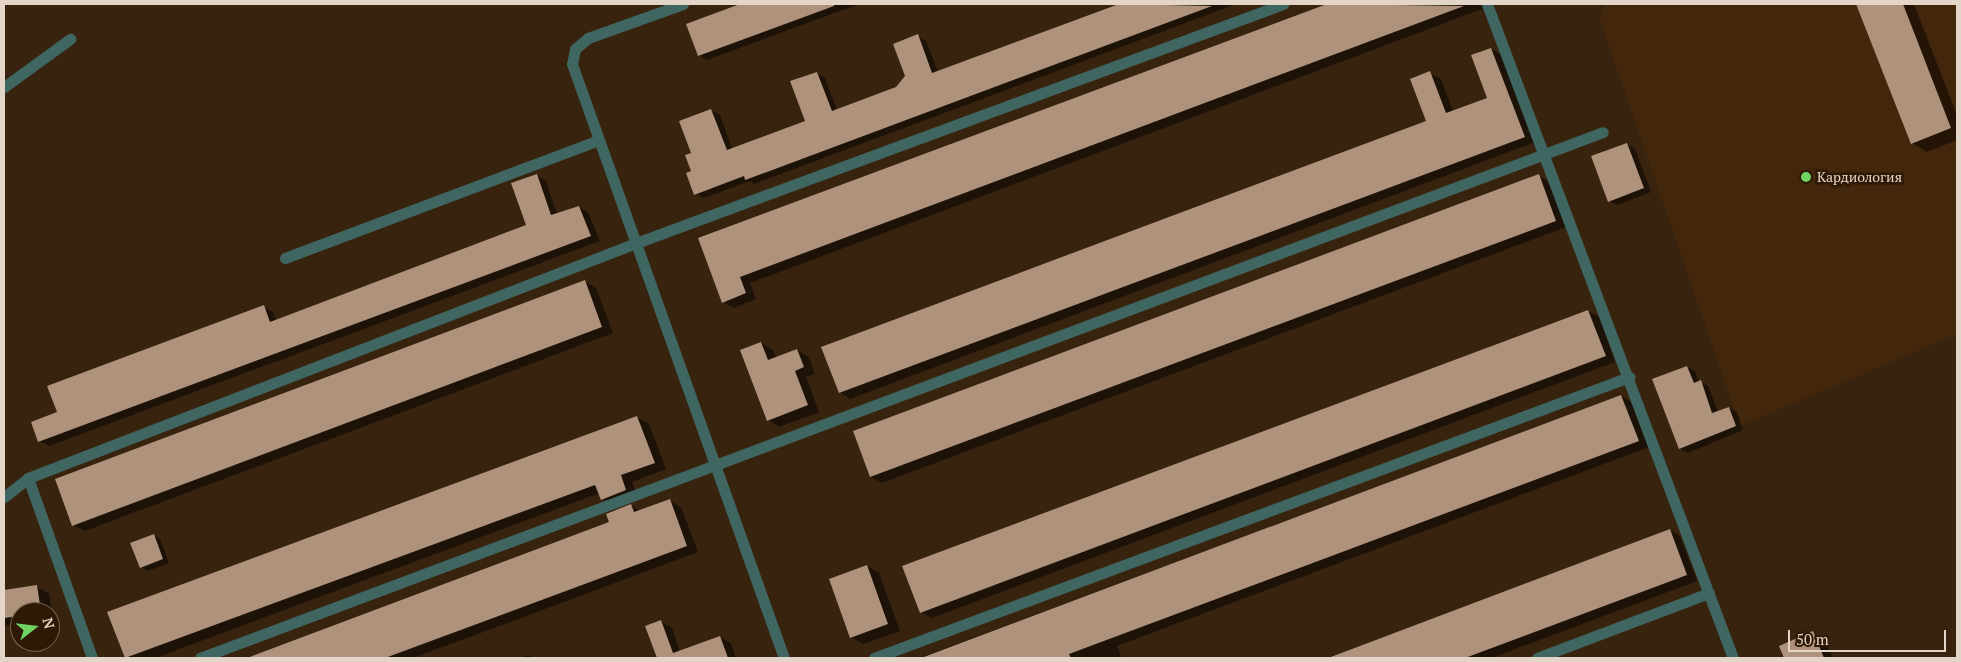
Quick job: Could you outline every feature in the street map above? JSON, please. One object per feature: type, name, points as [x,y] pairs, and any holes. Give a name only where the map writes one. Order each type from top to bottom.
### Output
[{"type":"lane","points":[[683,4],[588,38],[575,49],[572,64],[784,658]]},
{"type":"lane","points":[[4,497],[28,478],[636,243],[1283,4]]},
{"type":"lane","points":[[1487,4],[1734,658]]},
{"type":"lane","points":[[4,87],[70,39]]},
{"type":"lane","points":[[200,658],[716,467],[1544,156],[1602,132]]},
{"type":"lane","points":[[285,258],[599,140]]},
{"type":"lane","points":[[874,658],[1629,376]]},
{"type":"lane","points":[[28,478],[92,658]]},
{"type":"lane","points":[[1537,658],[1709,593]]},
{"type":"shaded area","name":"Кардиология","points":[[1604,4],[1957,4],[1957,334],[1740,426],[1600,20]]},
{"type":"building","points":[[740,4],[834,4],[834,6],[698,56],[686,24]]},
{"type":"building","points":[[1119,4],[1212,6],[767,172],[745,180],[744,176],[694,195],[686,173],[691,171],[685,155],[691,153],[679,121],[711,109],[727,150],[805,121],[790,81],[817,72],[832,111],[896,87],[905,76],[893,44],[918,34],[932,73]]},
{"type":"building","points":[[1327,4],[1464,6],[740,277],[746,293],[722,303],[698,238]]},
{"type":"building","points":[[1856,4],[1903,4],[1951,128],[1911,144]]},
{"type":"building","points":[[1491,48],[1525,137],[839,393],[821,347],[1426,121],[1410,79],[1430,71],[1446,113],[1487,98],[1471,55]]},
{"type":"building","points":[[1627,143],[1644,188],[1608,202],[1591,156]]},
{"type":"building","points":[[537,174],[551,215],[579,206],[591,236],[38,442],[31,422],[57,412],[47,386],[264,305],[270,322],[526,225],[511,183]]},
{"type":"building","points":[[1539,174],[1556,221],[870,477],[853,431]]},
{"type":"building","points":[[585,280],[602,327],[72,526],[55,479]]},
{"type":"building","points":[[1588,310],[1606,356],[920,613],[902,566]]},
{"type":"building","points":[[761,342],[768,360],[797,349],[804,367],[795,371],[808,405],[767,421],[740,350]]},
{"type":"building","points":[[1687,366],[1694,383],[1701,380],[1712,413],[1729,407],[1736,426],[1679,449],[1652,379]]},
{"type":"building","points":[[1621,395],[1639,441],[1069,654],[1071,658],[921,658]]},
{"type":"building","points":[[637,416],[655,463],[621,475],[626,490],[601,500],[595,485],[125,658],[107,612]]},
{"type":"building","points":[[670,499],[687,546],[385,658],[247,658],[609,522],[606,514],[631,504],[634,512]]},
{"type":"building","points":[[1670,529],[1687,575],[1465,658],[1328,658]]},
{"type":"building","points":[[154,534],[163,559],[140,568],[130,543]]},
{"type":"building","points":[[867,565],[888,624],[850,638],[829,579]]},
{"type":"building","points":[[37,585],[40,602],[10,602],[10,617],[4,618],[4,590]]},
{"type":"building","points":[[661,620],[673,653],[720,636],[728,658],[657,658],[645,626]]},
{"type":"building","points":[[1813,631],[1824,658],[1784,658],[1779,646]]},
{"type":"place","name":"Кардиология","points":[[1806,177]]}]
